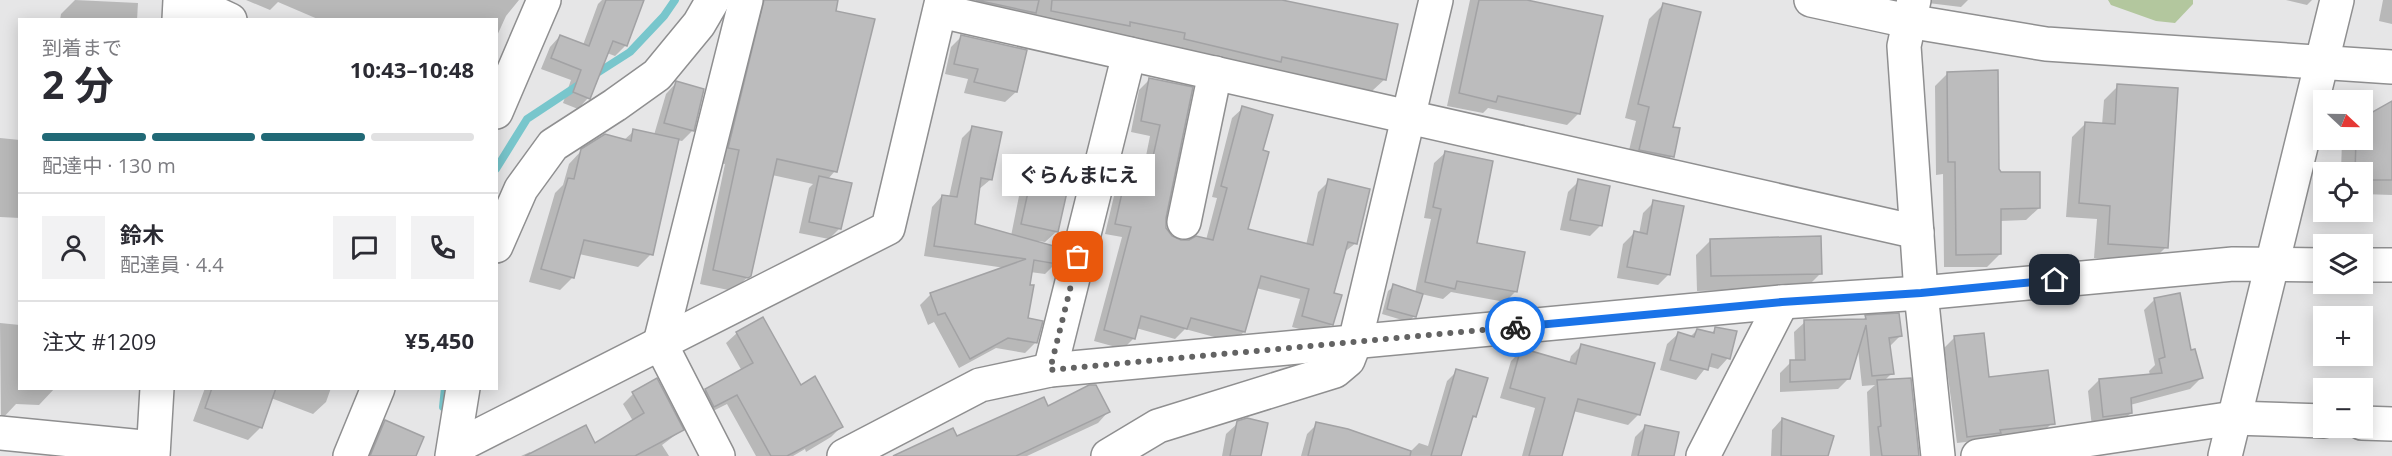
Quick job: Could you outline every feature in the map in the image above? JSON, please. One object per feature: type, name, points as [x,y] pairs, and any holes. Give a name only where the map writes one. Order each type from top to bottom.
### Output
[{"type":"street","points":[[498,107],[544,0]]},
{"type":"street","points":[[498,241],[521,189],[553,145],[657,75],[699,24],[713,0]]},
{"type":"street","points":[[718,456],[660,343],[746,0]]},
{"type":"street","points":[[1122,454],[1158,426],[1335,371],[1348,360],[1355,342],[1410,117],[1436,0]]},
{"type":"street","points":[[1811,0],[1911,10],[2046,44],[2392,67]]},
{"type":"street","points":[[2225,456],[2337,0]]},
{"type":"street","points":[[453,452],[660,343],[888,228],[941,5],[1129,54],[1917,232]]},
{"type":"street","points":[[180,10],[217,14],[226,18]]},
{"type":"street","points":[[1911,10],[1904,46],[1921,293],[1938,456]]},
{"type":"street","points":[[1050,370],[1129,54]]},
{"type":"street","points":[[1184,222],[1215,73]]},
{"type":"street","points":[[844,456],[980,385],[1050,370],[1782,302],[1921,293],[2233,264],[2313,265]]},
{"type":"street","points":[[2373,265],[2392,265]]},
{"type":"street","points":[[1703,456],[1782,302]]},
{"type":"street","points":[[0,433],[162,453],[157,390]]},
{"type":"street","points":[[350,456],[377,390]]},
{"type":"street","points":[[453,452],[463,390]]},
{"type":"street","points":[[1978,456],[2234,418],[2313,421]]},
{"type":"street","points":[[2373,423],[2392,424]]},
{"type":"green space","points":[[2108,0],[2193,0],[2193,4],[2175,23],[2156,21],[2111,5]]},
{"type":"building","points":[[606,0],[644,0],[627,46],[613,41],[590,99],[573,92],[581,70],[551,58],[560,35],[589,46]]},
{"type":"building","points":[[764,0],[838,0],[836,11],[875,19],[837,172],[777,159],[751,276],[748,278],[713,270],[739,150],[728,148]]},
{"type":"building","points":[[976,0],[1039,0],[1036,13]]},
{"type":"building","points":[[1052,0],[1282,0],[1398,24],[1386,80],[1282,57],[1281,62],[1184,39],[1185,33],[1130,22],[1130,26],[1051,11]]},
{"type":"building","points":[[1479,0],[1527,0],[1603,16],[1580,114],[1498,96],[1496,102],[1459,93]]},
{"type":"building","points":[[1663,3],[1701,12],[1673,127],[1680,128],[1674,157],[1639,150],[1649,107],[1638,104]]},
{"type":"building","points":[[961,35],[1027,50],[1017,92],[974,82],[978,69],[954,64]]},
{"type":"building","points":[[1998,70],[1999,169],[2001,172],[2040,172],[2040,208],[2001,209],[2001,254],[1956,255],[1955,162],[1948,162],[1947,72]]},
{"type":"building","points":[[1149,78],[1193,87],[1166,218],[1166,228],[1172,236],[1181,240],[1189,240],[1196,236],[1213,240],[1227,188],[1221,186],[1242,106],[1273,115],[1263,150],[1269,152],[1248,229],[1313,245],[1328,179],[1370,189],[1357,244],[1348,242],[1334,293],[1342,295],[1333,325],[1302,316],[1309,289],[1261,276],[1245,332],[1191,318],[1187,329],[1141,316],[1135,339],[1104,330],[1131,227],[1115,224],[1128,166],[1131,157],[1152,161],[1160,125],[1141,121]]},
{"type":"building","points":[[676,81],[704,89],[694,131],[664,123]]},
{"type":"building","points":[[2117,84],[2178,88],[2168,248],[2108,244],[2110,206],[2079,203],[2085,122],[2115,124]]},
{"type":"building","points":[[2392,101],[2392,180],[2373,180],[2373,162],[2355,162],[2356,150],[2373,150],[2373,112]]},
{"type":"building","points":[[972,126],[1002,132],[992,180],[981,178],[975,224],[1061,248],[1057,264],[1034,260],[1030,285],[1034,285],[1028,318],[1043,321],[1037,343],[1008,338],[970,359],[945,313],[938,315],[930,293],[1026,259],[934,246],[942,195],[957,197]]},
{"type":"building","points":[[633,129],[679,139],[653,255],[584,240],[574,278],[541,269],[568,178],[574,179],[581,149],[605,134],[631,141]]},
{"type":"building","points":[[1445,151],[1493,161],[1477,243],[1525,252],[1517,292],[1457,281],[1455,289],[1425,282],[1441,209],[1433,207]]},
{"type":"building","points":[[819,176],[852,183],[841,229],[809,222]]},
{"type":"building","points":[[1578,179],[1610,186],[1602,226],[1570,220]]},
{"type":"building","points":[[1030,183],[1067,192],[1058,232],[1021,224]]},
{"type":"building","points":[[1653,200],[1684,206],[1670,275],[1627,267],[1634,231],[1647,234]]},
{"type":"building","points":[[1821,236],[1822,274],[1711,276],[1710,239]]},
{"type":"building","points":[[1393,284],[1423,294],[1416,317],[1387,309]]},
{"type":"building","points":[[2180,293],[2191,350],[2195,349],[2203,378],[2131,398],[2132,413],[2103,417],[2099,379],[2162,373],[2159,359],[2165,357],[2154,298]]},
{"type":"building","points":[[1899,313],[1902,336],[1889,338],[1894,374],[1872,376],[1866,325],[1850,379],[1790,382],[1790,360],[1805,360],[1804,320],[1866,319],[1865,315]]},
{"type":"building","points":[[763,317],[801,385],[815,376],[843,427],[787,456],[771,456],[737,395],[714,407],[705,389],[753,363],[736,332]]},
{"type":"building","points":[[1715,327],[1737,331],[1730,359],[1712,354],[1708,370],[1670,360],[1678,332],[1694,337],[1697,329],[1714,333]]},
{"type":"building","points":[[1984,333],[1989,377],[2048,370],[2055,424],[2000,430],[2001,433],[1967,437],[1954,336]]},
{"type":"building","points":[[1581,344],[1655,363],[1640,415],[1578,399],[1562,456],[1529,456],[1545,398],[1510,388],[1521,348],[1576,364]]},
{"type":"building","points":[[1456,369],[1488,378],[1461,456],[1431,456]]},
{"type":"building","points":[[657,378],[684,430],[635,456],[525,456],[586,425],[595,443],[644,413],[632,392]]},
{"type":"building","points":[[1911,378],[1919,456],[1882,456],[1878,427],[1881,426],[1877,380]]},
{"type":"building","points":[[1089,385],[1096,385],[1110,412],[1016,456],[893,456],[953,428],[957,436],[1044,397],[1048,406]]},
{"type":"building","points":[[211,390],[275,390],[262,428],[205,408]]},
{"type":"building","points":[[1247,418],[1268,423],[1261,456],[1230,456],[1237,421]]},
{"type":"building","points":[[1782,418],[1834,436],[1828,456],[1781,456]]},
{"type":"building","points":[[385,420],[424,437],[416,456],[370,456]]},
{"type":"building","points":[[1316,422],[1348,429],[1411,451],[1410,456],[1308,456]]},
{"type":"building","points":[[1645,425],[1679,432],[1674,456],[1638,456]]},
{"type":"waterway","points":[[594,75],[630,52],[664,16],[675,0]]},
{"type":"waterway","points":[[498,166],[527,119],[583,82]]},
{"type":"waterway","points":[[443,407],[445,390]]},
{"type":"way so far","points":[[1078,257],[1050,370],[1515,327]]},
{"type":"place","name":"ぐらんまにえ","points":[[1078,257]]},
{"type":"route","points":[[1515,327],[2055,280]]}]
